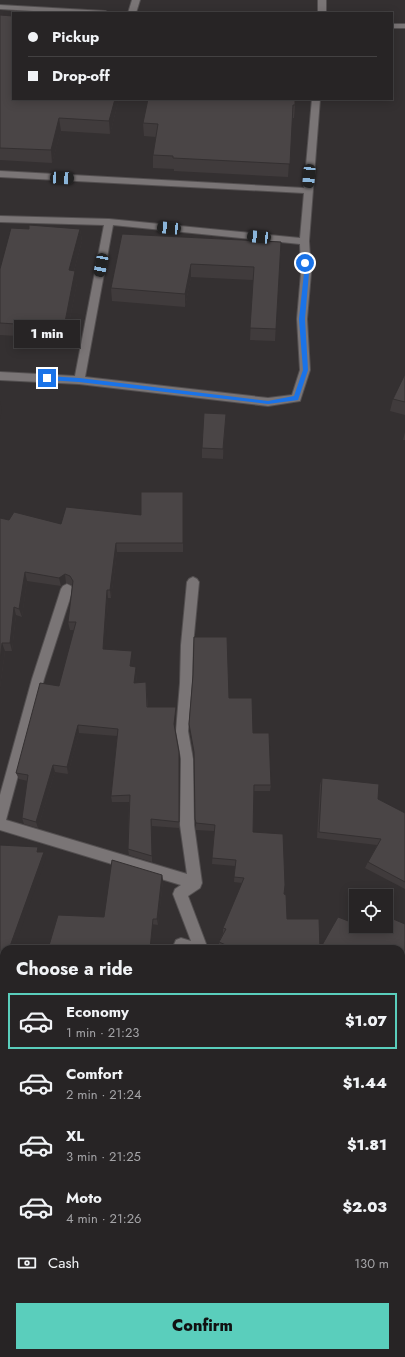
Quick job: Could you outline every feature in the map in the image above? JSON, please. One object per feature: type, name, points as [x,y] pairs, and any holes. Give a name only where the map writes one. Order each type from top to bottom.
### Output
[{"type":"street","points":[[132,12],[136,0]]},
{"type":"street","points":[[322,0],[322,12]]},
{"type":"street","points":[[0,7],[88,12]]},
{"type":"street","points":[[393,26],[405,26]]},
{"type":"street","points":[[0,376],[79,380],[268,402],[296,398],[305,370],[302,319],[306,273],[304,241],[316,100]]},
{"type":"street","points":[[0,174],[308,191]]},
{"type":"street","points":[[0,218],[109,222],[304,241]]},
{"type":"street","points":[[79,380],[109,222]]},
{"type":"street","points":[[193,582],[187,645],[186,683],[182,731],[187,759],[187,825],[195,883]]},
{"type":"street","points":[[0,819],[38,679],[67,589]]},
{"type":"street","points":[[0,824],[195,883]]},
{"type":"street","points":[[195,883],[180,894],[199,945]]},
{"type":"building","points":[[0,15],[12,16],[12,100],[115,100],[109,121],[59,118],[51,150],[0,148]]},
{"type":"building","points":[[148,100],[295,100],[295,105],[293,105],[290,164],[173,158],[173,156],[153,155],[158,124],[143,123]]},
{"type":"building","points":[[29,225],[80,229],[69,270],[75,271],[64,327],[0,323],[0,269],[11,228],[29,229]]},
{"type":"building","points":[[122,234],[281,242],[276,329],[250,328],[254,267],[191,264],[185,294],[111,288]]},
{"type":"building","points":[[405,374],[405,402],[393,399]]},
{"type":"building","points":[[204,413],[226,414],[223,449],[202,448]]},
{"type":"building","points":[[141,492],[183,492],[183,543],[116,543],[110,590],[107,590],[103,649],[132,651],[130,666],[136,667],[134,683],[146,682],[147,707],[176,707],[174,724],[179,752],[179,822],[151,819],[152,856],[128,849],[130,795],[111,796],[118,729],[78,725],[67,767],[53,765],[36,822],[22,818],[28,775],[16,773],[40,683],[59,686],[76,622],[68,622],[73,581],[70,576],[65,574],[59,578],[25,572],[19,609],[14,607],[10,643],[2,643],[0,661],[0,518],[9,520],[14,512],[61,524],[66,507],[141,515]]},
{"type":"building","points":[[194,637],[227,637],[229,698],[252,698],[253,733],[269,733],[271,785],[254,785],[253,832],[283,834],[284,894],[286,895],[287,919],[319,919],[320,945],[226,945],[219,942],[226,929],[223,928],[244,878],[234,877],[236,860],[212,858],[215,825],[196,823],[194,752],[189,724]]},
{"type":"building","points":[[322,778],[379,784],[378,799],[405,813],[405,882],[368,862],[381,839],[319,832]]},
{"type":"building","points":[[0,845],[38,847],[37,852],[44,852],[10,945],[0,945]]},
{"type":"building","points":[[112,860],[162,875],[157,919],[153,919],[150,945],[49,945],[58,915],[104,917]]},
{"type":"building","points":[[338,917],[349,921],[349,933],[393,933],[393,919],[405,924],[405,945],[322,945]]},
{"type":"route","points":[[47,378],[79,380],[268,402],[296,398],[305,370],[302,319],[306,273],[305,263]]}]
